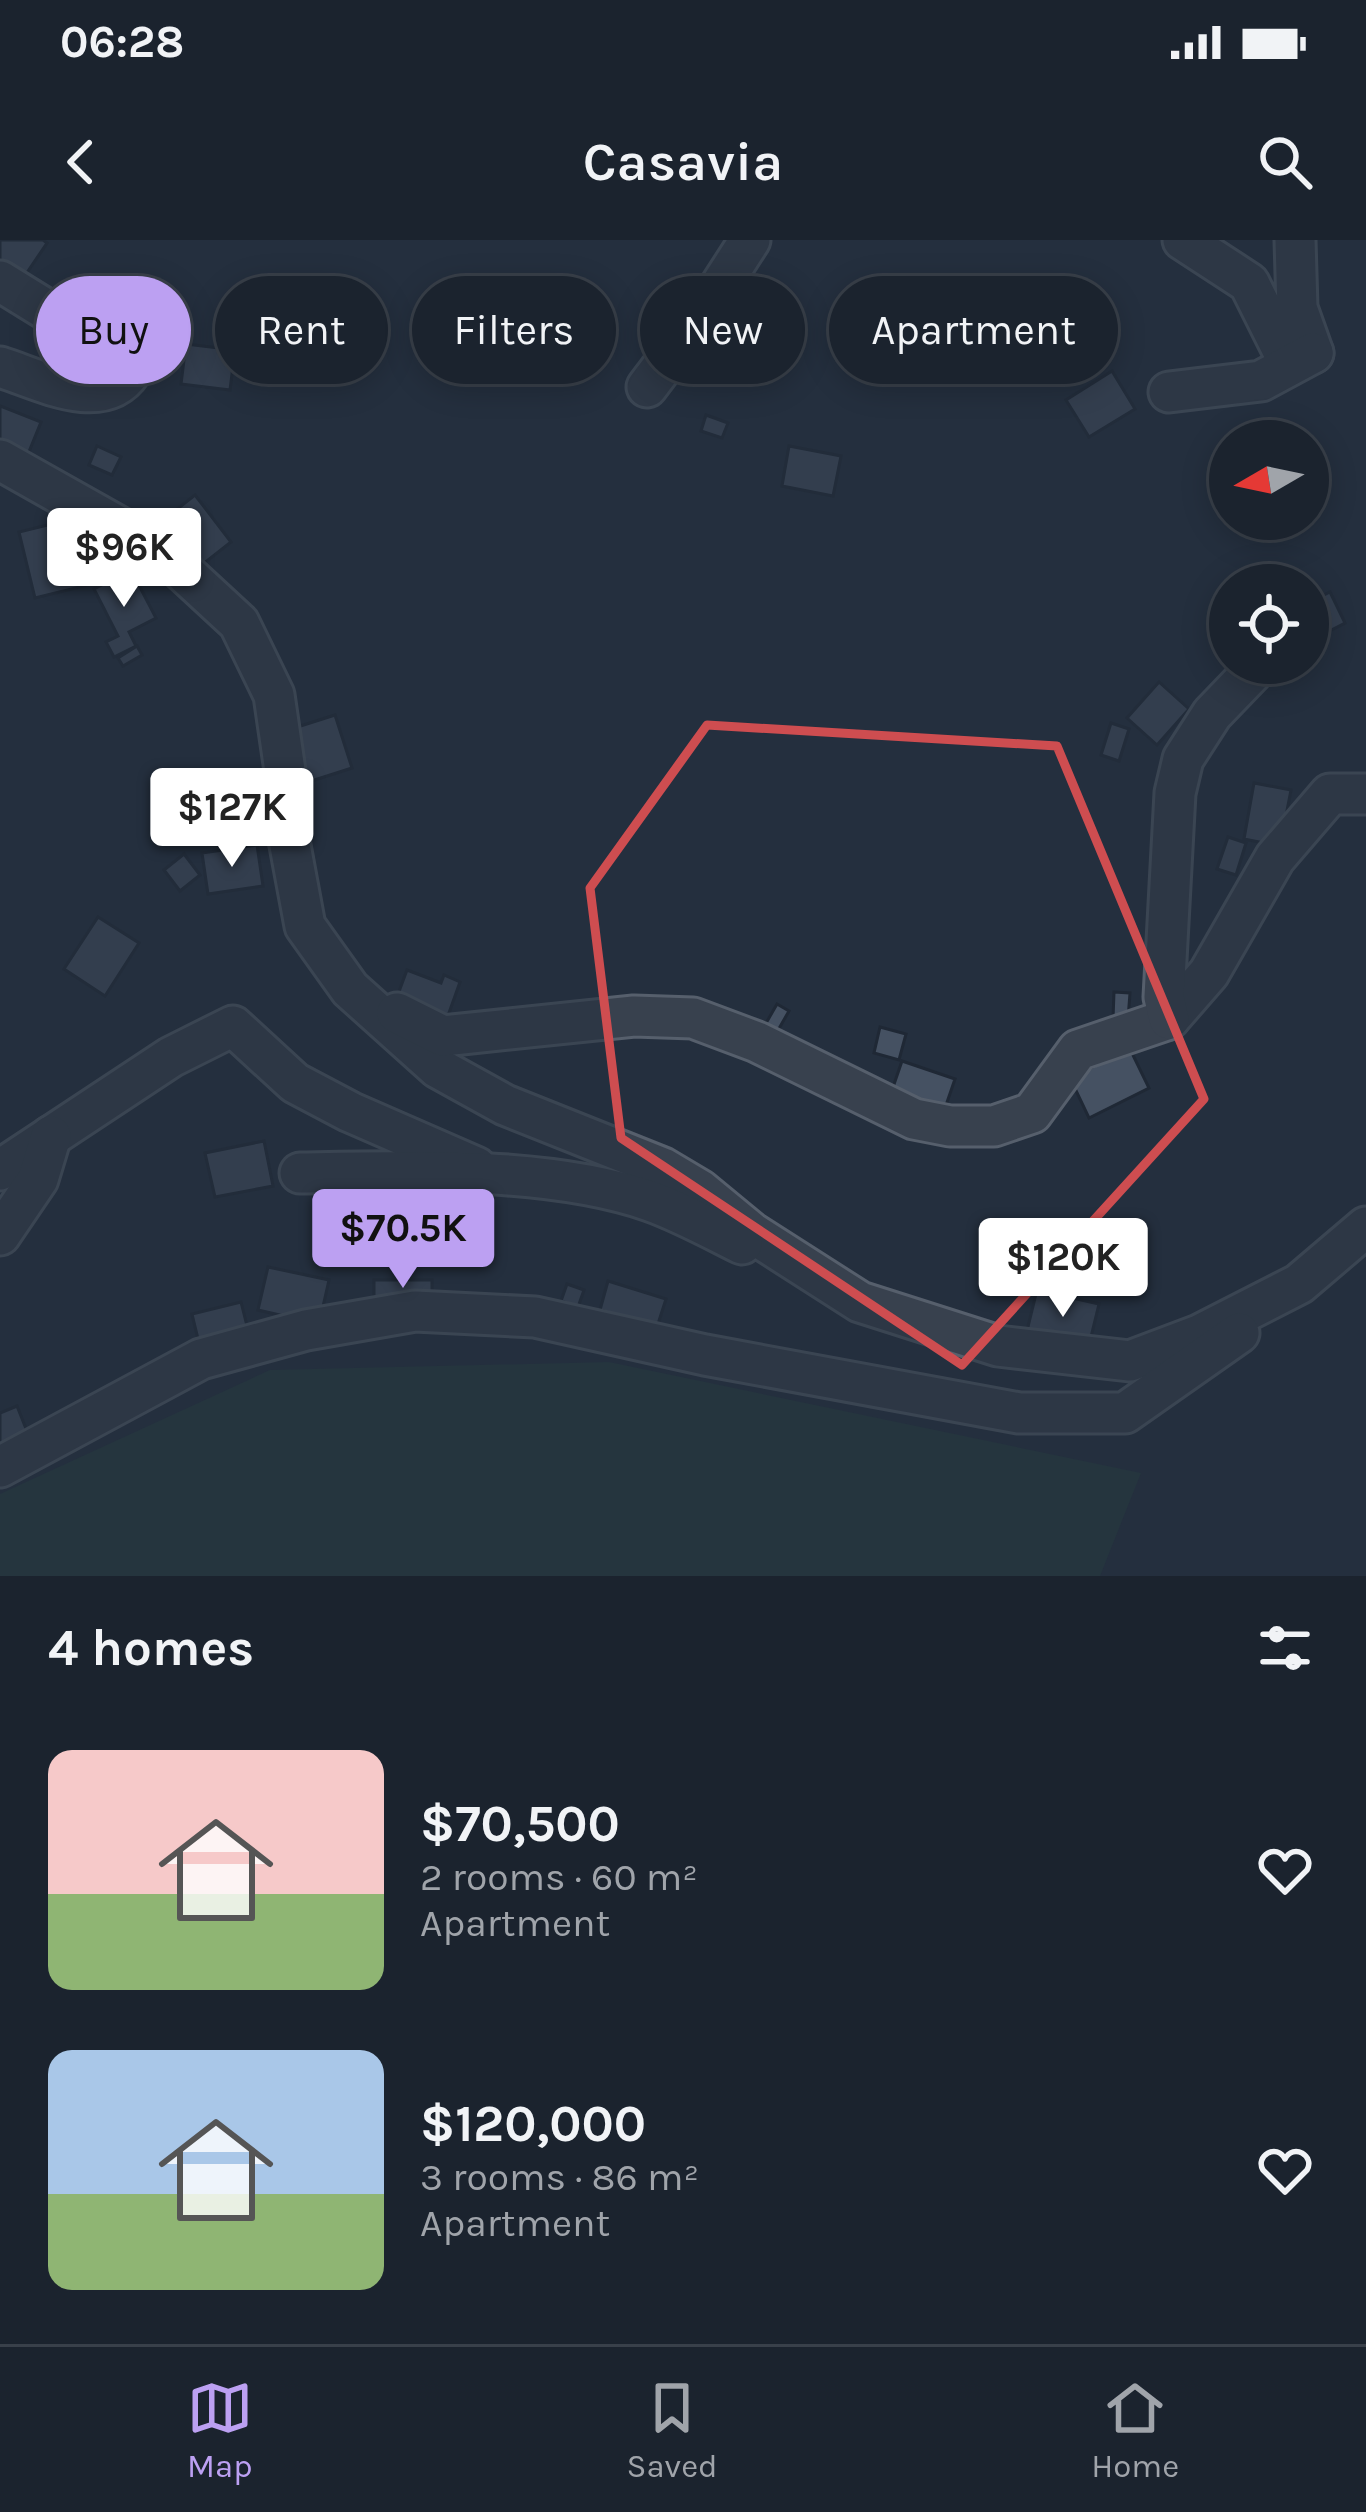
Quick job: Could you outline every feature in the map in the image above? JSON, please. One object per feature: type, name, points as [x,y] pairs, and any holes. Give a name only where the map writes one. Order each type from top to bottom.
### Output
[{"type":"street","points":[[647,386],[703,313],[750,240]]},
{"type":"street","points":[[1183,240],[1249,283],[1281,347],[1313,353]]},
{"type":"street","points":[[1294,240],[1298,308],[1313,353]]},
{"type":"street","points":[[0,281],[115,352],[131,371],[122,384],[92,395],[0,367]]},
{"type":"street","points":[[1169,392],[1261,381],[1313,353]]},
{"type":"street","points":[[0,460],[160,550],[239,623],[274,695],[289,840],[305,926],[350,989],[438,1068],[505,1105],[663,1168],[700,1190],[752,1233],[860,1302]]},
{"type":"street","points":[[1169,1018],[1164,997],[1175,793],[1183,759],[1212,714],[1241,684]]},
{"type":"street","points":[[350,989],[443,1036],[634,1016],[693,1018],[758,1042],[914,1119],[950,1126],[994,1126],[1032,1113],[1078,1050],[1169,1018],[1209,974],[1275,858],[1330,794],[1366,794]]},
{"type":"street","points":[[0,1170],[171,1057],[232,1026],[295,1083],[497,1177]]},
{"type":"street","points":[[0,1234],[38,1179],[51,1136]]},
{"type":"street","points":[[300,1173],[392,1171],[497,1177],[574,1183],[649,1200],[860,1302],[998,1346],[1130,1360],[1198,1335],[1299,1284]]},
{"type":"street","points":[[0,1467],[201,1359],[306,1330],[415,1311],[535,1317],[705,1355],[1019,1413],[1125,1413],[1213,1355],[1366,1227]]},
{"type":"highlighted area","points":[[707,725],[1057,746],[1204,1099],[962,1365],[621,1138],[590,888]]},
{"type":"green space","points":[[609,1362],[1141,1473],[1100,1576],[0,1576],[0,1494],[270,1370]]},
{"type":"building","points":[[0,240],[47,243],[24,277],[0,261]]},
{"type":"building","points":[[191,345],[215,348],[215,384],[231,384],[230,390],[181,384],[191,384]]},
{"type":"building","points":[[1118,381],[1135,409],[1089,437],[1066,400],[1091,384]]},
{"type":"building","points":[[0,406],[41,422],[26,459],[0,449]]},
{"type":"building","points":[[706,415],[728,423],[722,438],[701,431]]},
{"type":"building","points":[[97,446],[121,457],[112,475],[89,465]]},
{"type":"building","points":[[789,446],[841,456],[833,496],[782,486]]},
{"type":"building","points":[[195,495],[231,542],[198,568],[162,521]]},
{"type":"building","points":[[72,519],[88,585],[35,598],[19,532]]},
{"type":"building","points":[[131,570],[156,618],[129,632],[136,646],[114,657],[106,642],[118,636],[94,589]]},
{"type":"building","points":[[1329,592],[1345,623],[1329,631]]},
{"type":"building","points":[[137,646],[142,655],[123,666],[118,658]]},
{"type":"building","points":[[1159,682],[1189,709],[1157,745],[1127,718]]},
{"type":"building","points":[[335,715],[352,768],[305,783],[288,730]]},
{"type":"building","points":[[1111,723],[1129,729],[1119,761],[1101,755]]},
{"type":"building","points":[[1254,783],[1291,790],[1280,846],[1244,839]]},
{"type":"building","points":[[1228,837],[1246,843],[1236,875],[1217,869]]},
{"type":"building","points":[[257,845],[263,886],[208,894],[202,853]]},
{"type":"building","points":[[184,854],[200,875],[180,891],[164,870]]},
{"type":"building","points":[[98,917],[139,943],[105,996],[64,969]]},
{"type":"building","points":[[407,970],[441,983],[444,975],[460,982],[445,1024],[394,1005]]},
{"type":"building","points":[[1114,992],[1130,993],[1128,1019],[1113,1019]]},
{"type":"building","points":[[777,1004],[789,1011],[777,1032],[765,1025]]},
{"type":"building","points":[[880,1027],[906,1034],[899,1060],[874,1053]]},
{"type":"building","points":[[1130,1049],[1149,1088],[1089,1118],[1070,1078]]},
{"type":"building","points":[[902,1061],[955,1079],[944,1111],[891,1093]]},
{"type":"building","points":[[264,1141],[273,1186],[215,1197],[205,1153]]},
{"type":"building","points":[[268,1267],[329,1280],[319,1324],[258,1310]]},
{"type":"building","points":[[374,1280],[432,1280],[432,1303],[374,1302]]},
{"type":"building","points":[[608,1281],[666,1299],[657,1327],[600,1310]]},
{"type":"building","points":[[567,1284],[584,1290],[578,1307],[561,1301]]},
{"type":"building","points":[[1037,1290],[1099,1304],[1088,1349],[1026,1335]]},
{"type":"building","points":[[241,1302],[249,1334],[200,1347],[192,1314]]},
{"type":"building","points":[[17,1406],[32,1444],[0,1457],[0,1413]]}]
